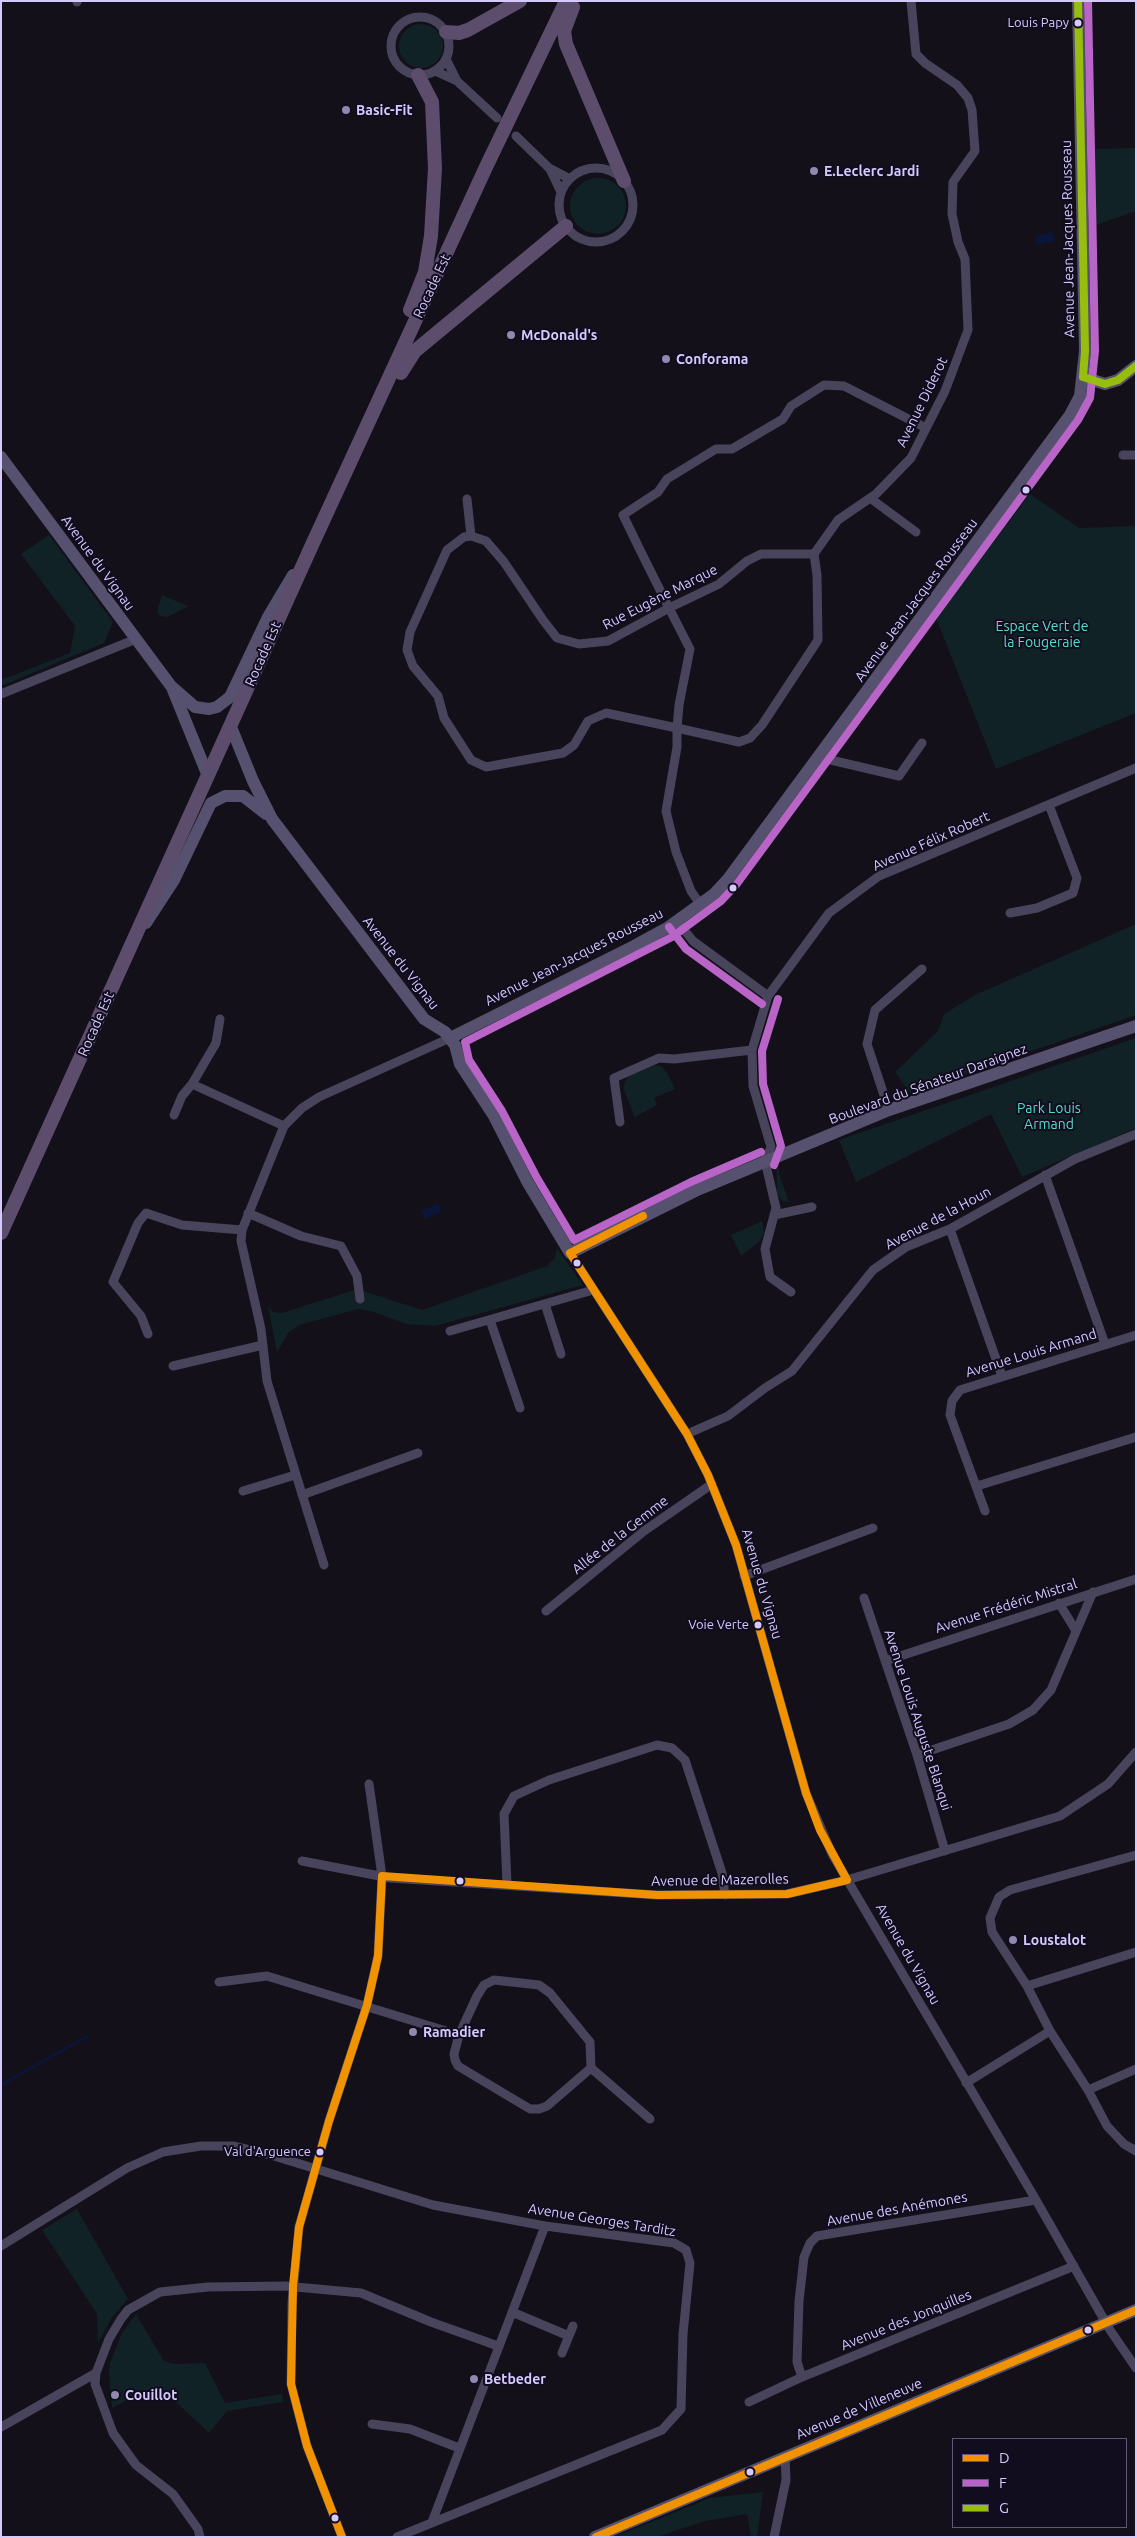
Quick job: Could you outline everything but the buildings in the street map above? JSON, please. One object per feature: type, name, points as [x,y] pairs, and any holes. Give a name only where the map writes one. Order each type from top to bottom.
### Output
[{"type":"main road","points":[[446,32],[459,33],[468,30],[520,1]]},
{"type":"main road","name":"Rocade Est","points":[[530,78],[556,1]]},
{"type":"main road","name":"Rocade Est","points":[[1,1233],[312,545],[566,1]]},
{"type":"main road","points":[[575,1],[564,31],[566,44],[624,181]]},
{"type":"main road","points":[[370,421],[376,390],[425,272],[431,236],[435,168],[434,122],[432,102],[418,75]]},
{"type":"main road","points":[[320,529],[345,491],[409,358],[566,226]]},
{"type":"street","name":"Avenue Diderot","points":[[814,554],[838,520],[870,498],[911,458],[945,390],[968,330],[965,260],[958,242],[952,214],[953,182],[975,150],[972,110],[968,98],[958,85],[925,63],[916,54],[911,1]]},
{"type":"street","name":"Avenue Jean-Jacques Rousseau","points":[[450,1038],[634,946],[677,921],[728,879],[1070,415],[1080,396],[1085,351],[1078,1]]},
{"type":"street","points":[[422,16],[436,21],[446,32],[449,46],[446,60],[435,71],[418,75],[404,70],[393,58],[391,43],[396,29],[408,19],[422,16]]},
{"type":"street","points":[[446,60],[457,81]]},
{"type":"street","points":[[435,71],[457,81],[497,118]]},
{"type":"street","points":[[516,136],[550,168],[570,178]]},
{"type":"street","points":[[550,168],[561,192]]},
{"type":"street","points":[[598,168],[617,174],[624,181],[630,189],[633,209],[630,218],[620,233],[606,240],[586,240],[575,235],[566,226],[559,210],[561,192],[570,178],[583,171],[598,168]]},
{"type":"street","points":[[1083,377],[1105,384],[1118,380],[1136,366]]},
{"type":"street","points":[[700,904],[691,891],[676,852],[666,811],[676,748],[679,705],[690,649],[623,515],[658,492],[667,479],[716,449],[732,449],[783,419],[791,406],[824,385],[844,386],[926,428]]},
{"type":"street","points":[[1123,455],[1136,455]]},
{"type":"street","name":"Avenue du Vignau","points":[[1,457],[171,686]]},
{"type":"street","points":[[467,498],[471,536],[458,540],[448,550],[410,632],[408,650],[413,666],[438,696],[444,718],[471,760],[486,767],[563,753],[574,745],[588,721],[606,713],[739,742],[750,738],[762,726],[818,640],[818,575],[814,554]]},
{"type":"street","points":[[870,498],[916,532]]},
{"type":"street","name":"Rue Eugène Marque","points":[[471,536],[486,541],[495,550],[557,638],[579,644],[608,641],[719,584],[747,561],[761,554],[814,554]]},
{"type":"street","points":[[171,686],[189,703],[201,708],[216,707],[230,697],[268,617],[312,545]]},
{"type":"street","points":[[1,694],[136,639]]},
{"type":"street","points":[[171,686],[208,776]]},
{"type":"street","points":[[231,727],[272,819]]},
{"type":"street","points":[[818,757],[899,776],[922,743]]},
{"type":"street","name":"Avenue Félix Robert","points":[[765,1161],[771,1147],[753,1086],[752,1050],[768,996],[829,913],[879,876],[1136,768]]},
{"type":"street","points":[[132,945],[174,880],[211,803],[225,796],[243,796],[272,819]]},
{"type":"street","points":[[1010,913],[1037,908],[1073,893],[1077,878],[1048,806]]},
{"type":"street","name":"Avenue du Vignau","points":[[272,819],[424,1019],[450,1038],[455,1046],[460,1064],[494,1116],[528,1183],[570,1253],[687,1434],[728,1521],[806,1792],[820,1830],[847,1880],[1106,2322],[1136,2368]]},
{"type":"street","points":[[677,921],[693,941],[768,996]]},
{"type":"street","points":[[889,1110],[867,1044],[875,1010],[922,969]]},
{"type":"street","points":[[174,1114],[182,1096],[192,1084],[216,1043],[220,1019]]},
{"type":"street","name":"Boulevard du Sénateur Daraignez","points":[[570,1253],[695,1191],[889,1110],[1136,1026]]},
{"type":"street","points":[[324,1566],[267,1381],[263,1345],[241,1241],[242,1230],[284,1126],[302,1108],[319,1097],[450,1038]]},
{"type":"street","points":[[620,1122],[614,1078],[658,1058],[674,1060],[752,1050]]},
{"type":"street","points":[[192,1084],[284,1126]]},
{"type":"street","name":"Avenue de la Houn","points":[[687,1434],[728,1416],[765,1388],[792,1372],[873,1270],[906,1247],[950,1229],[1045,1175],[1136,1134]]},
{"type":"street","points":[[765,1161],[776,1208],[765,1249],[770,1277],[791,1292]]},
{"type":"street","points":[[1045,1175],[1105,1344]]},
{"type":"street","points":[[774,1216],[812,1207]]},
{"type":"street","points":[[148,1334],[141,1316],[113,1282],[138,1223],[146,1212],[182,1225],[242,1230]]},
{"type":"street","points":[[248,1212],[301,1236],[341,1246],[357,1276],[360,1299]]},
{"type":"street","points":[[950,1229],[1002,1376]]},
{"type":"street","points":[[450,1331],[594,1290]]},
{"type":"street","points":[[545,1304],[561,1354]]},
{"type":"street","points":[[490,1320],[520,1408]]},
{"type":"street","name":"Avenue Louis Armand","points":[[977,1486],[950,1415],[952,1401],[960,1390],[1136,1335]]},
{"type":"street","points":[[173,1366],[263,1345]]},
{"type":"street","points":[[985,1511],[977,1486],[1136,1437]]},
{"type":"street","points":[[302,1495],[418,1453]]},
{"type":"street","points":[[243,1491],[295,1475]]},
{"type":"street","name":"Allée de la Gemme","points":[[546,1611],[644,1531],[712,1484]]},
{"type":"street","points":[[744,1576],[873,1528]]},
{"type":"street","name":"Avenue Frédéric Mistral","points":[[885,1661],[1136,1579]]},
{"type":"street","points":[[916,1755],[1009,1724],[1033,1710],[1051,1690],[1093,1592]]},
{"type":"street","name":"Avenue Louis Auguste Blanqui","points":[[864,1598],[916,1755],[945,1851]]},
{"type":"street","points":[[1059,1603],[1076,1631]]},
{"type":"street","points":[[507,1884],[504,1814],[514,1796],[549,1780],[657,1745],[672,1748],[685,1760],[722,1873],[725,1895]]},
{"type":"street","name":"Avenue de Mazerolles","points":[[302,1861],[382,1876],[656,1896],[787,1894],[847,1880],[1060,1816],[1108,1784],[1136,1752]]},
{"type":"street","points":[[342,2537],[307,2446],[291,2384],[293,2286],[299,2227],[367,2005],[378,1956],[382,1876],[369,1784]]},
{"type":"street","points":[[1136,1855],[1010,1890],[999,1897],[990,1918],[992,1932],[1027,1986],[1050,2031],[1088,2090],[1106,2126],[1124,2144],[1136,2151]]},
{"type":"street","points":[[1027,1986],[1136,1952]]},
{"type":"street","points":[[219,1982],[267,1976],[367,2005],[460,2035]]},
{"type":"street","points":[[591,2068],[546,2106],[530,2109],[458,2066],[454,2054],[460,2035],[484,1985],[494,1980],[539,1985],[550,1993],[590,2042],[591,2068],[650,2119]]},
{"type":"street","points":[[966,2082],[1050,2031]]},
{"type":"street","points":[[1088,2090],[1136,2069]]},
{"type":"street","name":"Avenue Georges Tarditz","points":[[1,2246],[128,2168],[163,2152],[201,2146],[232,2146],[271,2155],[433,2205],[545,2226],[674,2243],[686,2250],[690,2263],[683,2334],[681,2409],[662,2430],[397,2537]]},
{"type":"street","name":"Avenue des Anémones","points":[[802,2377],[797,2362],[803,2266],[810,2243],[818,2236],[1036,2200]]},
{"type":"street","points":[[432,2522],[458,2448],[545,2226]]},
{"type":"street","name":"Avenue des Jonquilles","points":[[749,2402],[802,2377],[1074,2266]]},
{"type":"street","points":[[200,2537],[198,2529],[173,2494],[136,2465],[113,2433],[96,2384],[96,2373],[109,2339],[128,2310],[160,2292],[208,2287],[293,2286],[361,2293],[431,2322],[498,2346]]},
{"type":"street","name":"Avenue de Villeneuve","points":[[595,2537],[1136,2310]]},
{"type":"street","points":[[512,2312],[570,2336]]},
{"type":"street","points":[[562,2353],[573,2326]]},
{"type":"street","points":[[1,2427],[96,2373]]},
{"type":"street","points":[[372,2424],[410,2429],[458,2448]]},
{"type":"street","points":[[774,2537],[786,2480],[785,2456]]},
{"type":"green space","points":[[425,24],[437,30],[442,37],[442,55],[437,62],[430,67],[417,68],[409,65],[402,58],[399,42],[402,34],[409,27]]},
{"type":"green space","points":[[1136,148],[1136,211],[1096,225],[1094,149]]},
{"type":"green space","points":[[593,178],[603,178],[618,186],[624,195],[626,206],[624,217],[618,226],[603,234],[593,234],[582,229],[575,222],[570,211],[570,201],[575,190],[582,183]]},
{"type":"green space","name":"Espace Vert de la Fougeraie","points":[[1030,494],[1079,528],[1136,526],[1136,713],[996,769],[936,618]]},
{"type":"green space","points":[[49,535],[113,622],[104,643],[1,686],[1,680],[70,653],[75,626],[21,554]]},
{"type":"green space","points":[[162,595],[189,606],[167,617],[160,616],[157,611]]},
{"type":"green space","points":[[1136,924],[1136,1015],[910,1093],[895,1072],[938,1031],[944,1014],[975,995]]},
{"type":"green space","name":"Park Louis Armand","points":[[1136,1038],[1136,1128],[1022,1177],[991,1114],[856,1182],[839,1140]]},
{"type":"green space","points":[[650,1065],[661,1066],[668,1074],[675,1089],[654,1098],[657,1105],[635,1117],[623,1088],[627,1078],[635,1071]]},
{"type":"green space","points":[[777,1167],[789,1202],[782,1201],[777,1193]]},
{"type":"green space","points":[[762,1221],[764,1232],[759,1242],[741,1256],[731,1235]]},
{"type":"green space","points":[[557,1248],[583,1285],[435,1326],[406,1324],[371,1311],[358,1309],[299,1325],[289,1332],[277,1352],[268,1306],[273,1312],[282,1313],[354,1290],[363,1291],[422,1310],[547,1266],[555,1258]]},
{"type":"green space","points":[[77,2209],[128,2299],[112,2317],[98,2343],[97,2314],[42,2230]]},
{"type":"green space","points":[[136,2314],[164,2361],[175,2364],[205,2363],[225,2403],[282,2394],[283,2402],[227,2411],[209,2433],[163,2390],[142,2392],[112,2408],[110,2363],[122,2333]]},
{"type":"green space","points":[[763,2492],[757,2537],[751,2537],[747,2514],[705,2521],[656,2537],[614,2537],[710,2498]]},
{"type":"water","points":[[1054,232],[1055,241],[1038,245],[1035,242],[1036,235]]},
{"type":"water","points":[[438,1203],[442,1211],[425,1219],[421,1211]]},
{"type":"waterway","points":[[1,2085],[88,2036]]},
{"type":"transit line","name":"G","points":[[1078,1],[1085,351],[1083,377]]},
{"type":"transit line","name":"F","points":[[761,1152],[691,1182],[574,1240],[537,1178],[502,1111],[469,1060],[465,1042],[672,937],[721,901],[736,885],[1078,420],[1090,398],[1095,351],[1088,1]]},
{"type":"transit line","name":"G","points":[[1083,377],[1105,384],[1118,380],[1136,366]]},
{"type":"transit line","name":"F","points":[[669,927],[686,949],[762,1004]]},
{"type":"transit line","name":"F","points":[[774,1165],[781,1146],[763,1084],[762,1051],[778,999]]},
{"type":"transit line","name":"D","points":[[643,1216],[570,1253],[687,1434],[708,1475],[736,1545],[806,1793],[820,1830],[847,1880]]},
{"type":"transit line","name":"D","points":[[382,1876],[657,1895],[787,1894],[847,1880]]},
{"type":"transit line","name":"D","points":[[342,2537],[307,2446],[291,2384],[293,2286],[299,2227],[329,2121],[367,2005],[378,1956],[382,1876]]},
{"type":"transit line","name":"D","points":[[596,2537],[1136,2310]]},
{"type":"place","name":"Louis Papy","points":[[1078,23]]},
{"type":"place","name":"Basic-Fit","points":[[346,110]]},
{"type":"place","name":"E.Leclerc Jardi","points":[[814,171]]},
{"type":"place","name":"McDonald's","points":[[511,335]]},
{"type":"place","name":"Conforama","points":[[666,359]]},
{"type":"place","name":"Voie Verte","points":[[758,1625]]},
{"type":"place","name":"Loustalot","points":[[1013,1940]]},
{"type":"place","name":"Ramadier","points":[[413,2032]]},
{"type":"place","name":"Val d'Arguence","points":[[320,2152]]},
{"type":"place","name":"Betbeder","points":[[474,2379]]},
{"type":"place","name":"Couillot","points":[[115,2395]]}]
